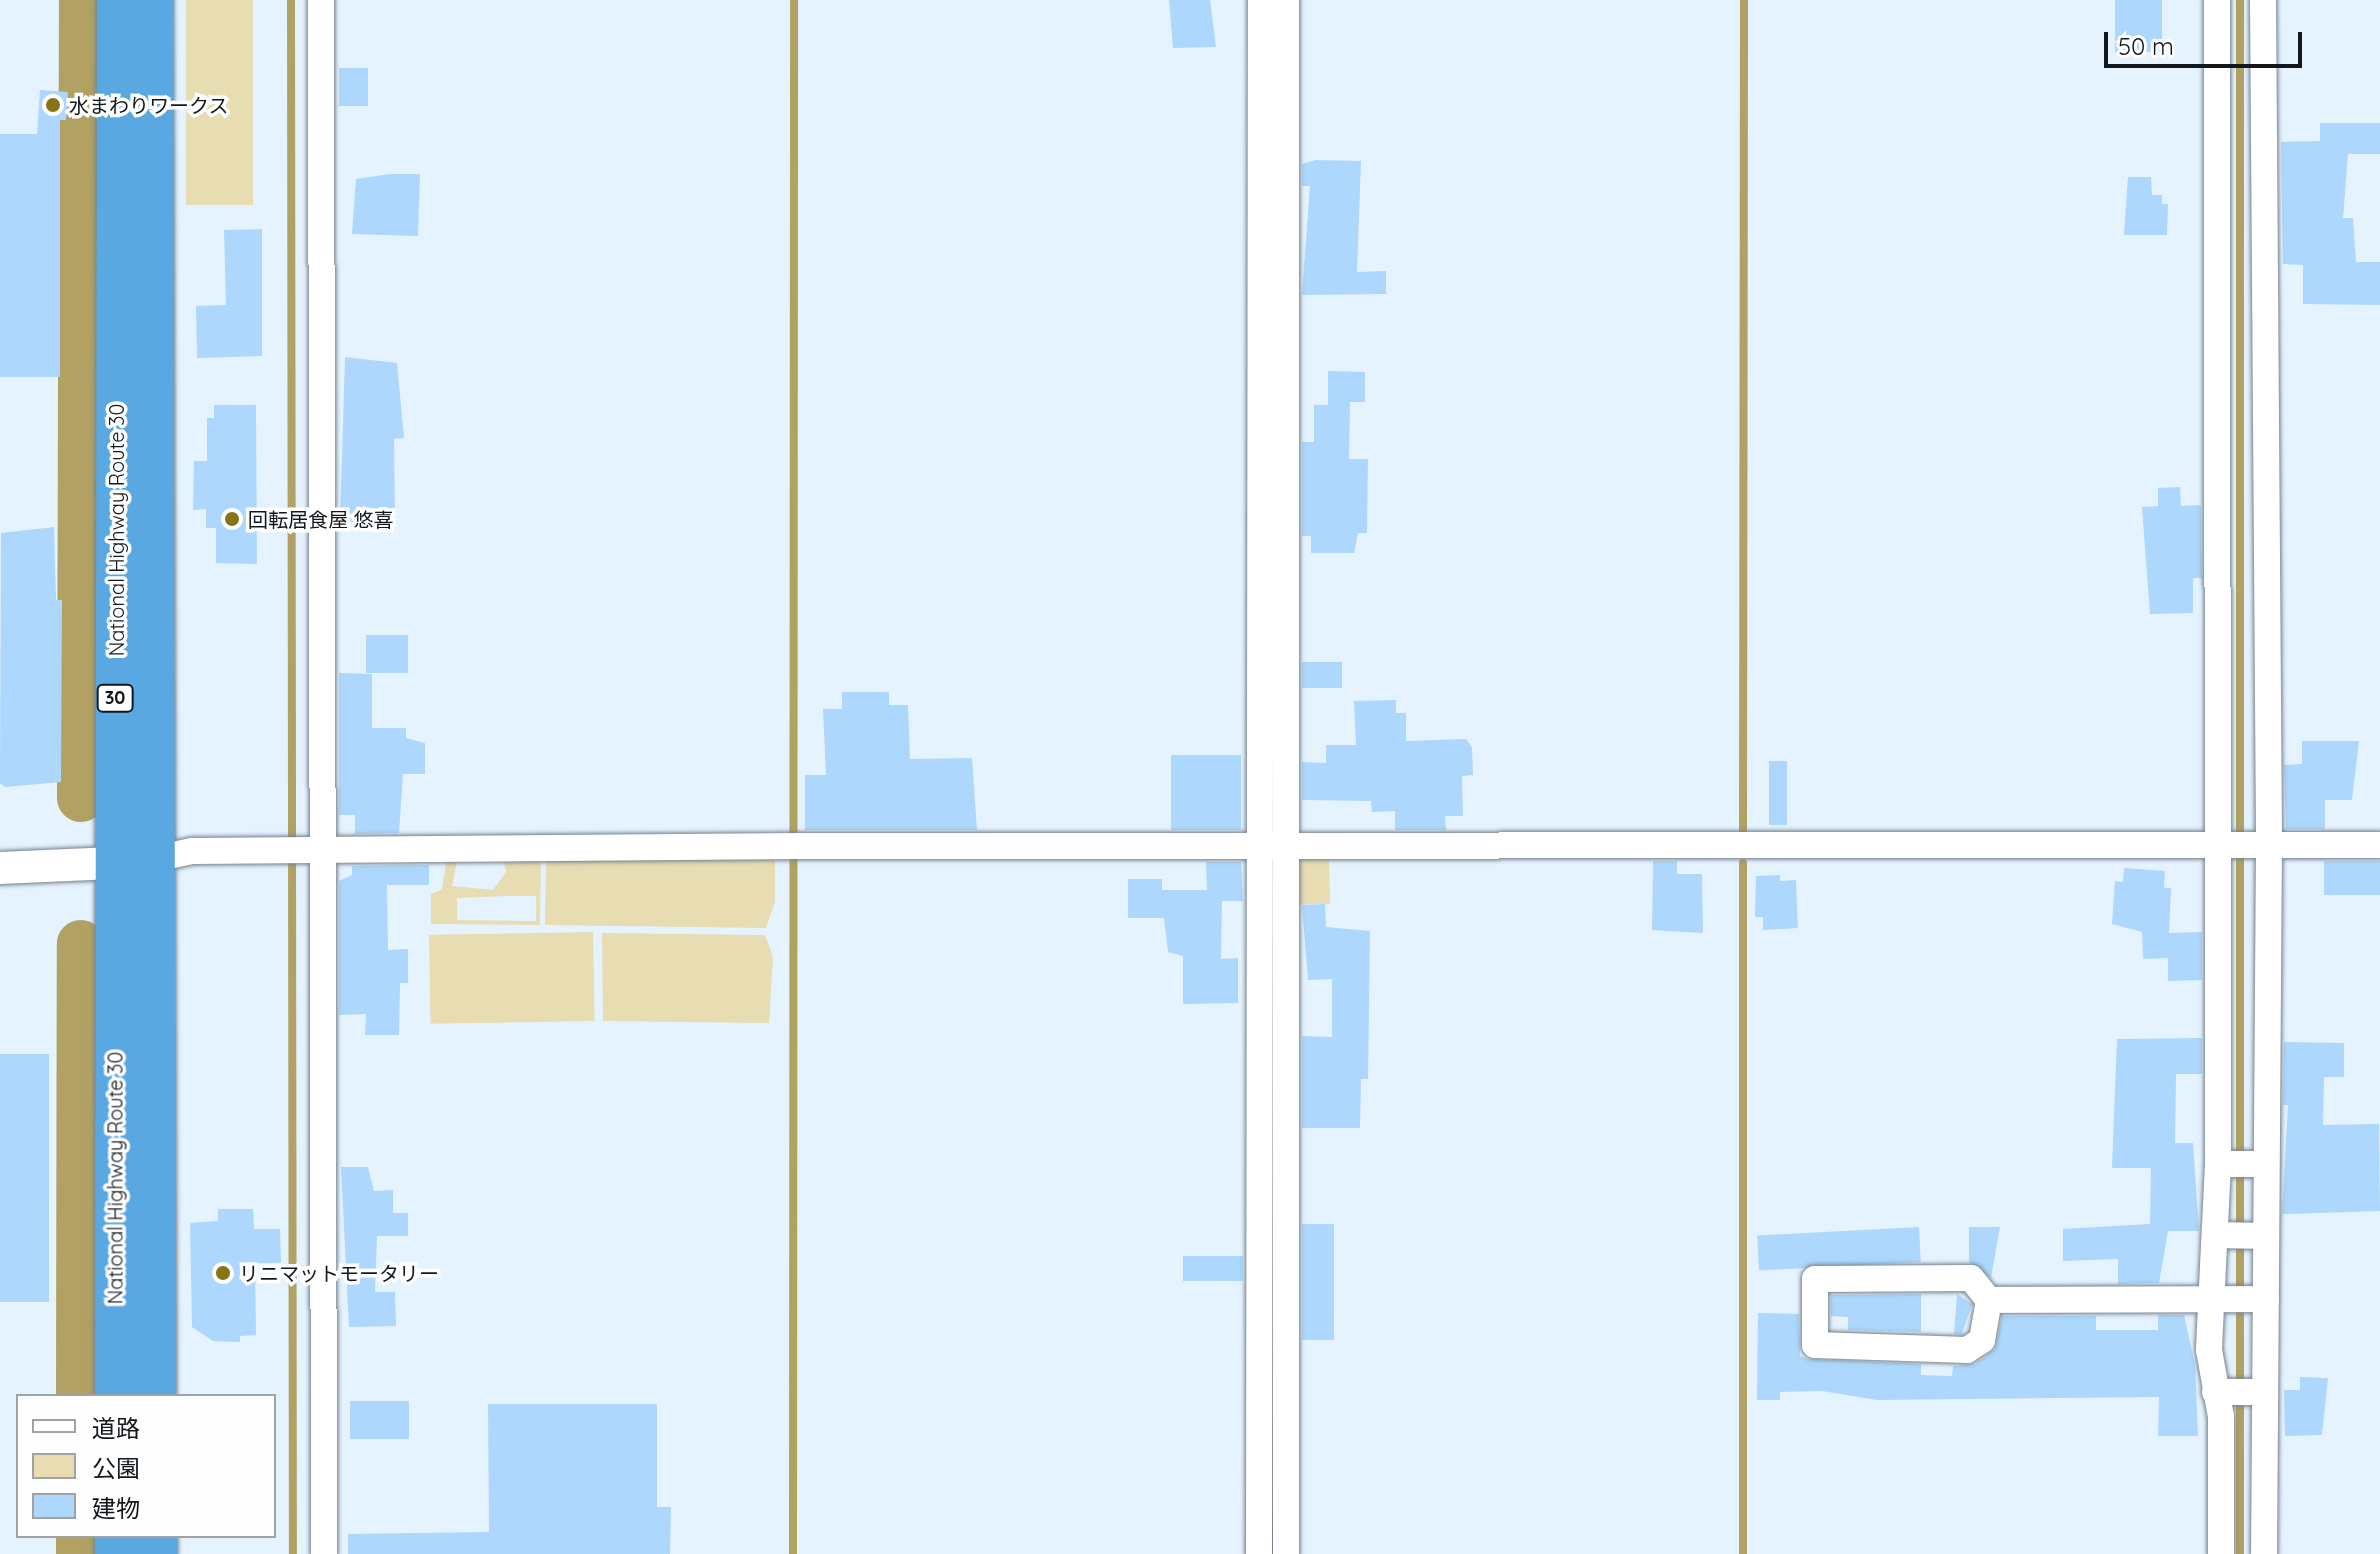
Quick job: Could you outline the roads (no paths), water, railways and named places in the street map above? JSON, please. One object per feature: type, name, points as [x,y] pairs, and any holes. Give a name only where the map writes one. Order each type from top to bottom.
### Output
[{"type":"highway","name":"National Highway Route 30","points":[[118,0],[134,863],[155,1394]]},
{"type":"highway","name":"National Highway Route 30","points":[[116,1394],[134,863],[152,0]]},
{"type":"street","points":[[321,0],[303,851],[324,1554]]},
{"type":"street","points":[[1261,0],[1286,1554]]},
{"type":"street","points":[[1259,1554],[1274,846],[1286,0]]},
{"type":"street","points":[[2217,0],[2243,844],[2239,1392],[2264,1554]]},
{"type":"street","points":[[2239,1392],[2209,1350],[2240,1299],[2243,844],[2263,0]]},
{"type":"street","points":[[0,868],[134,863],[193,851],[794,846],[2380,845]]},
{"type":"street","points":[[1971,1278],[1989,1300],[1982,1340],[1967,1350],[1815,1345],[1815,1279],[1971,1278]]},
{"type":"street","points":[[1989,1300],[2240,1299]]},
{"type":"street","points":[[2221,1554],[2221,1417],[2239,1392]]},
{"type":"waterway","points":[[81,798],[83,0]]},
{"type":"waterway","points":[[291,0],[293,1554]]},
{"type":"waterway","points":[[793,1554],[794,0]]},
{"type":"waterway","points":[[1743,835],[1744,0]]},
{"type":"waterway","points":[[2240,0],[2240,1554]]},
{"type":"waterway","points":[[1743,863],[1743,1554]]},
{"type":"waterway","points":[[80,1394],[81,944]]},
{"type":"waterway","points":[[80,1538],[80,1554]]},
{"type":"place","name":"水まわりワークス","points":[[53,105]]},
{"type":"place","name":"回転居食屋 悠喜","points":[[232,519]]},
{"type":"place","name":"リニマットモータリー","points":[[223,1273]]}]
